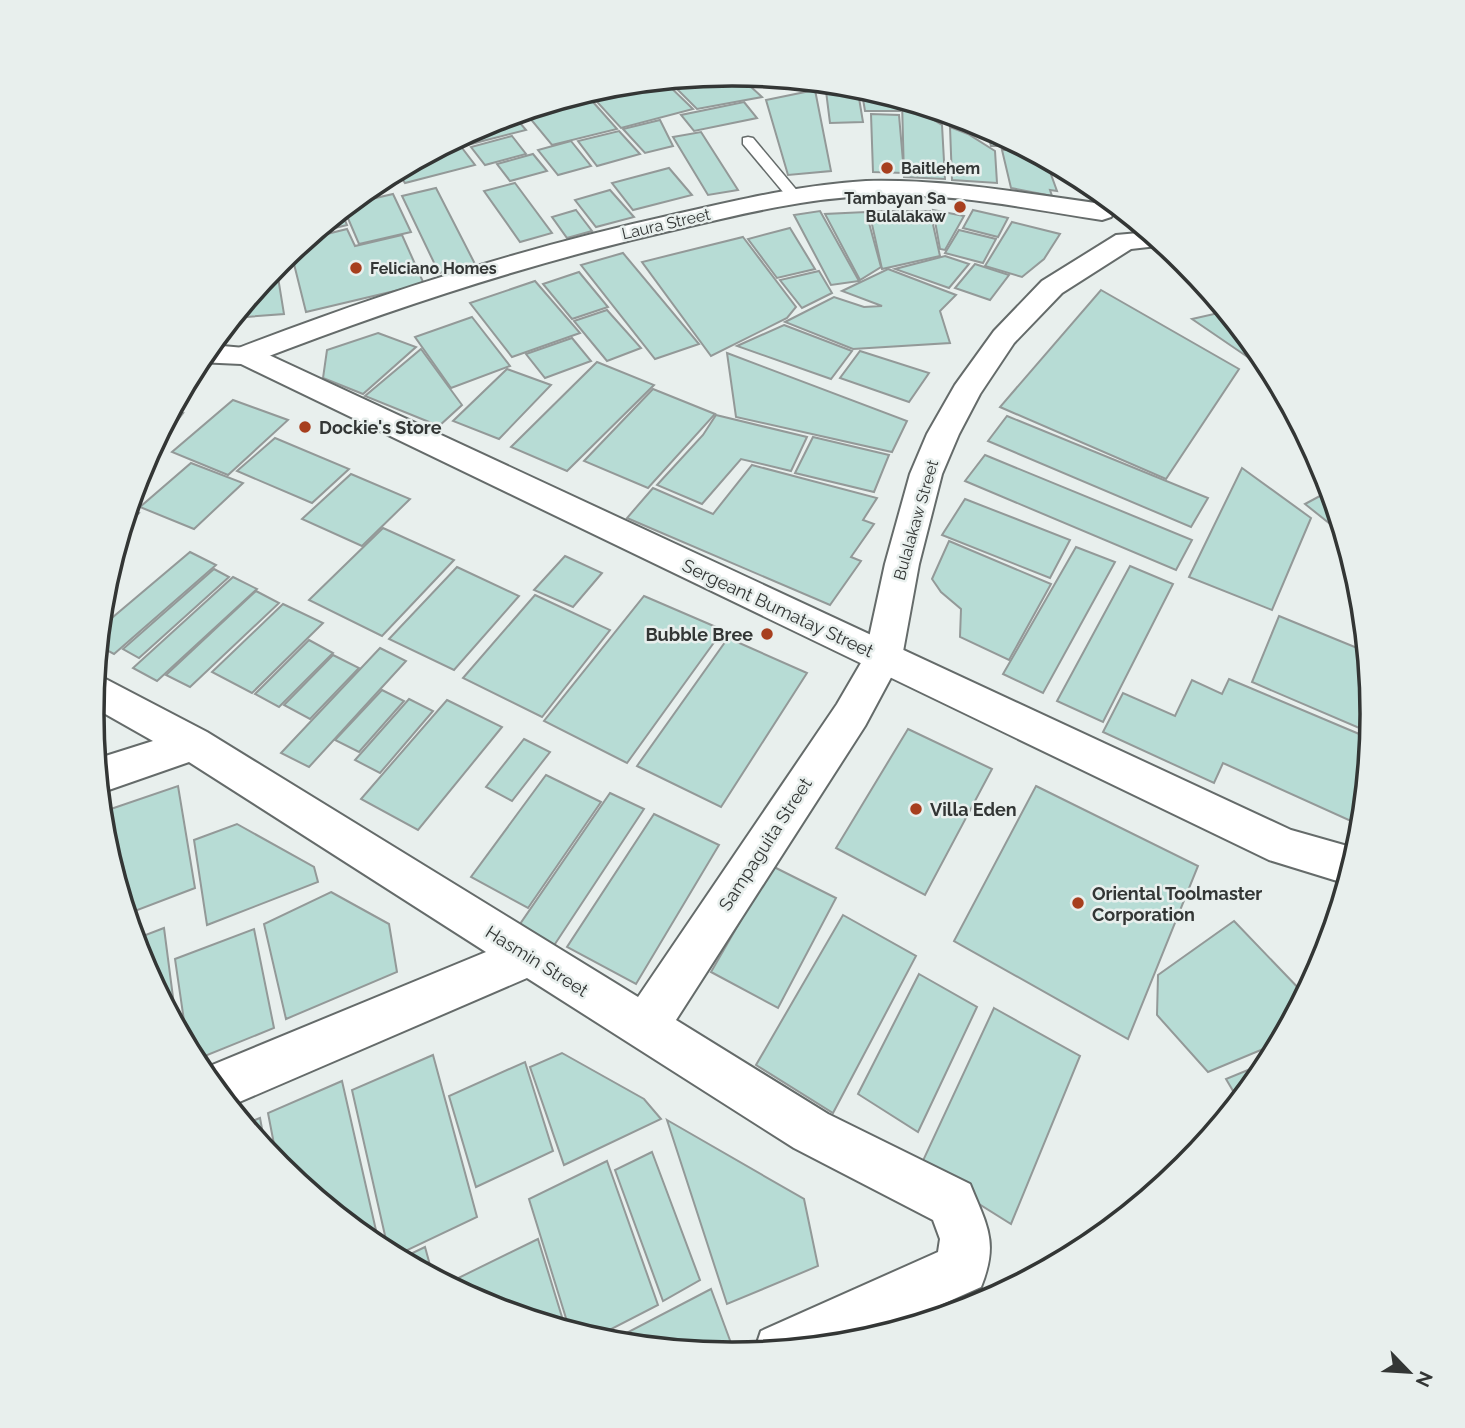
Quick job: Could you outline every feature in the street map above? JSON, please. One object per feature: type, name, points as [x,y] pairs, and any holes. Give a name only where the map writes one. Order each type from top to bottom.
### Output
[{"type":"street","name":"Laura Street","points":[[246,355],[354,315],[504,267],[632,231],[794,196],[868,188],[915,188],[1102,212]]},
{"type":"street","points":[[1100,205],[1102,212],[1125,241]]},
{"type":"street","name":"Bulalakaw Street","points":[[883,657],[902,564],[926,474],[947,427],[967,392],[1004,337],[1052,287],[1125,241],[1144,240]]},
{"type":"street","name":"Sergeant Bumatay Street","points":[[218,354],[246,355],[1284,847],[1342,863]]},
{"type":"street","name":"Sampaguita Street","points":[[644,1028],[851,715],[883,657]]},
{"type":"street","name":"Hasmin Street","points":[[105,694],[193,744],[811,1131],[952,1202],[966,1239],[962,1268],[807,1338]]},
{"type":"street","points":[[108,773],[193,744]]},
{"type":"street","points":[[225,1084],[528,956]]},
{"type":"lane","points":[[748,141],[794,196]]},
{"type":"building","points":[[751,86],[762,97],[697,109],[676,88]]},
{"type":"building","points":[[672,89],[693,109],[621,128],[596,101]]},
{"type":"building","points":[[815,91],[831,171],[788,175],[766,100]]},
{"type":"building","points":[[826,93],[859,99],[863,122],[830,123]]},
{"type":"building","points":[[863,100],[895,107],[900,111],[865,111]]},
{"type":"building","points":[[593,102],[617,129],[552,145],[531,119]]},
{"type":"building","points":[[744,102],[757,118],[694,131],[681,115]]},
{"type":"building","points":[[902,109],[930,118],[942,125],[945,179],[904,177]]},
{"type":"building","points":[[871,114],[899,115],[904,173],[873,172]]},
{"type":"building","points":[[660,120],[673,146],[645,153],[623,129]]},
{"type":"building","points":[[520,123],[526,130],[469,144]]},
{"type":"building","points":[[950,127],[968,134],[995,151],[997,183],[952,180]]},
{"type":"building","points":[[619,131],[640,154],[597,166],[578,141]]},
{"type":"building","points":[[701,132],[738,190],[708,195],[673,137]]},
{"type":"building","points":[[512,136],[526,154],[485,165],[471,147]]},
{"type":"building","points":[[571,141],[591,166],[558,175],[538,150]]},
{"type":"building","points":[[462,148],[475,165],[405,183],[403,180],[418,170]]},
{"type":"building","points":[[1002,150],[1007,150],[1050,172],[1057,191],[1050,190],[1052,196],[1011,188]]},
{"type":"building","points":[[533,154],[547,171],[510,181],[497,164]]},
{"type":"building","points":[[669,168],[692,195],[633,210],[612,183]]},
{"type":"building","points":[[515,183],[552,233],[520,242],[484,191]]},
{"type":"building","points":[[436,188],[475,264],[439,273],[402,196]]},
{"type":"building","points":[[610,190],[634,217],[596,227],[575,200]]},
{"type":"building","points":[[393,194],[411,232],[359,244],[348,218],[374,198]]},
{"type":"building","points":[[576,210],[592,231],[567,238],[552,217]]},
{"type":"building","points":[[933,210],[964,216],[945,250],[940,249]]},
{"type":"building","points":[[973,210],[1008,218],[998,237],[963,228]]},
{"type":"building","points":[[820,211],[859,281],[831,285],[794,215]]},
{"type":"building","points":[[869,211],[930,211],[940,256],[882,269]]},
{"type":"building","points":[[866,212],[881,267],[860,280],[825,214]]},
{"type":"building","points":[[345,220],[347,225],[335,228]]},
{"type":"building","points":[[1012,222],[1060,234],[1044,259],[1022,277],[985,266]]},
{"type":"building","points":[[790,228],[815,269],[777,278],[748,239]]},
{"type":"building","name":"Feliciano Homes","points":[[347,229],[355,246],[402,235],[424,284],[306,312],[294,264],[328,234]]},
{"type":"building","points":[[959,230],[996,239],[983,263],[945,253]]},
{"type":"building","points":[[743,237],[796,307],[787,318],[711,356],[642,262]]},
{"type":"building","points":[[623,253],[699,344],[655,359],[581,265]]},
{"type":"building","points":[[945,256],[969,264],[949,288],[895,269]]},
{"type":"building","points":[[975,264],[1009,275],[990,300],[955,288]]},
{"type":"building","points":[[888,269],[956,295],[940,311],[950,343],[853,349],[785,322],[834,297],[864,307],[882,306],[842,291]]},
{"type":"building","points":[[819,271],[832,293],[802,308],[780,280]]},
{"type":"building","points":[[579,272],[608,307],[572,319],[543,284]]},
{"type":"building","points":[[278,280],[284,314],[246,317]]},
{"type":"building","points":[[535,281],[580,333],[512,357],[470,303]]},
{"type":"building","points":[[1101,290],[1239,369],[1166,479],[1000,407]]},
{"type":"building","points":[[607,310],[641,348],[607,361],[574,321]]},
{"type":"building","points":[[1216,314],[1251,359],[1192,319]]},
{"type":"building","points":[[472,317],[510,366],[451,388],[415,337]]},
{"type":"building","points":[[784,325],[852,351],[831,379],[737,346]]},
{"type":"building","points":[[378,333],[416,347],[363,394],[323,378],[327,350]]},
{"type":"building","points":[[572,338],[591,361],[545,378],[526,354]]},
{"type":"building","points":[[421,349],[462,405],[439,426],[365,396]]},
{"type":"building","points":[[860,351],[929,373],[909,402],[840,378]]},
{"type":"building","points":[[727,353],[907,421],[892,452],[736,417]]},
{"type":"building","points":[[597,362],[654,385],[567,471],[511,447]]},
{"type":"building","points":[[507,369],[551,385],[499,439],[453,421]]},
{"type":"building","points":[[653,389],[715,414],[648,488],[584,461]]},
{"type":"building","points":[[233,400],[288,420],[228,475],[172,452]]},
{"type":"building","points":[[716,415],[807,437],[791,471],[741,459],[702,504],[657,485],[703,435]]},
{"type":"building","points":[[1007,416],[1208,498],[1191,527],[988,441]]},
{"type":"building","points":[[813,437],[889,455],[874,492],[795,473]]},
{"type":"building","points":[[275,438],[349,469],[312,503],[237,471]]},
{"type":"building","points":[[985,455],[1192,540],[1176,570],[965,481]]},
{"type":"building","points":[[191,463],[243,483],[194,529],[140,507]]},
{"type":"building","points":[[752,465],[877,498],[863,520],[874,524],[851,557],[861,561],[830,605],[627,518],[653,488],[713,514]]},
{"type":"building","points":[[1242,468],[1311,518],[1272,610],[1189,577]]},
{"type":"building","points":[[351,474],[410,499],[362,546],[302,519]]},
{"type":"building","points":[[1321,495],[1331,525],[1305,504]]},
{"type":"building","points":[[965,499],[1070,540],[1050,578],[942,535]]},
{"type":"building","points":[[383,528],[454,560],[382,636],[309,600]]},
{"type":"building","points":[[949,541],[1051,584],[1009,660],[960,637],[961,609],[941,592],[932,579]]},
{"type":"building","points":[[1076,547],[1115,562],[1043,693],[1003,674]]},
{"type":"building","points":[[190,552],[216,565],[114,654],[108,651],[112,618]]},
{"type":"building","points":[[565,556],[602,573],[573,607],[534,590]]},
{"type":"building","points":[[1130,566],[1173,584],[1103,722],[1057,701]]},
{"type":"building","points":[[457,567],[519,596],[454,670],[389,639]]},
{"type":"building","points":[[214,569],[229,577],[139,658],[123,649]]},
{"type":"building","points":[[233,577],[257,589],[157,681],[133,668]]},
{"type":"building","points":[[256,591],[279,603],[190,687],[166,675]]},
{"type":"building","points":[[535,595],[610,630],[542,717],[463,678]]},
{"type":"building","points":[[644,596],[723,630],[627,763],[544,721]]},
{"type":"building","points":[[283,604],[323,623],[252,693],[212,672]]},
{"type":"building","points":[[1279,616],[1357,648],[1360,728],[1252,682]]},
{"type":"building","points":[[728,638],[807,673],[721,807],[637,766]]},
{"type":"building","points":[[309,640],[333,653],[279,707],[255,694]]},
{"type":"building","points":[[380,648],[406,661],[309,767],[281,753]]},
{"type":"building","points":[[333,655],[359,668],[310,719],[284,705]]},
{"type":"building","points":[[1229,679],[1360,734],[1351,821],[1223,763],[1214,783],[1103,732],[1123,693],[1175,716],[1192,680],[1222,694]]},
{"type":"building","points":[[382,690],[404,701],[359,752],[335,740]]},
{"type":"building","points":[[409,699],[433,711],[380,773],[355,760]]},
{"type":"building","points":[[447,700],[502,727],[418,830],[361,799]]},
{"type":"building","name":"Villa Eden","points":[[908,729],[992,769],[925,895],[836,848]]},
{"type":"building","points":[[524,739],[550,752],[512,801],[486,787]]},
{"type":"building","points":[[546,775],[601,802],[528,908],[471,877]]},
{"type":"building","points":[[178,786],[195,888],[136,910],[116,837],[112,809]]},
{"type":"building","name":"Oriental Toolmaster Corporation","points":[[1036,786],[1198,866],[1128,1039],[954,941]]},
{"type":"building","points":[[610,793],[644,809],[553,947],[518,927]]},
{"type":"building","points":[[654,814],[719,845],[636,984],[567,947]]},
{"type":"building","points":[[237,824],[314,867],[318,882],[207,925],[194,840]]},
{"type":"building","points":[[772,866],[836,898],[778,1008],[711,972]]},
{"type":"building","points":[[331,892],[389,924],[397,972],[286,1019],[264,924]]},
{"type":"building","points":[[843,915],[916,956],[833,1113],[756,1065]]},
{"type":"building","points":[[1234,921],[1298,988],[1264,1049],[1208,1072],[1157,1015],[1158,975]]},
{"type":"building","points":[[164,928],[173,1000],[152,954],[145,935]]},
{"type":"building","points":[[254,929],[274,1028],[205,1056],[184,1020],[175,959]]},
{"type":"building","points":[[919,974],[977,1007],[918,1132],[858,1094]]},
{"type":"building","points":[[994,1008],[1080,1056],[1011,1224],[920,1167]]},
{"type":"building","points":[[562,1053],[644,1099],[661,1119],[564,1165],[530,1067]]},
{"type":"building","points":[[433,1055],[477,1217],[406,1251],[385,1238],[352,1090]]},
{"type":"building","points":[[525,1062],[553,1151],[476,1187],[449,1096]]},
{"type":"building","points":[[1251,1069],[1234,1092],[1226,1079]]},
{"type":"building","points":[[342,1081],[376,1231],[318,1186],[274,1143],[268,1113]]},
{"type":"building","points":[[260,1118],[262,1131],[260,1128],[254,1120]]},
{"type":"building","points":[[667,1120],[804,1199],[818,1266],[727,1304]]},
{"type":"building","points":[[652,1152],[700,1280],[663,1301],[615,1170]]},
{"type":"building","points":[[607,1161],[658,1305],[610,1330],[567,1320],[529,1199]]},
{"type":"building","points":[[538,1239],[563,1319],[492,1294],[458,1278]]},
{"type":"building","points":[[425,1247],[430,1264],[418,1258],[411,1254]]},
{"type":"building","points":[[711,1289],[731,1342],[691,1341],[627,1333]]},
{"type":"place","name":"Baitlehem","points":[[887,168]]},
{"type":"place","name":"Tambayan Sa Bulalakaw","points":[[960,207]]},
{"type":"place","name":"Feliciano Homes","points":[[356,268]]},
{"type":"place","name":"Dockie's Store","points":[[305,427]]},
{"type":"place","name":"Bubble Bree","points":[[767,634]]},
{"type":"place","name":"Villa Eden","points":[[916,809]]},
{"type":"place","name":"Oriental Toolmaster Corporation","points":[[1078,903]]}]
